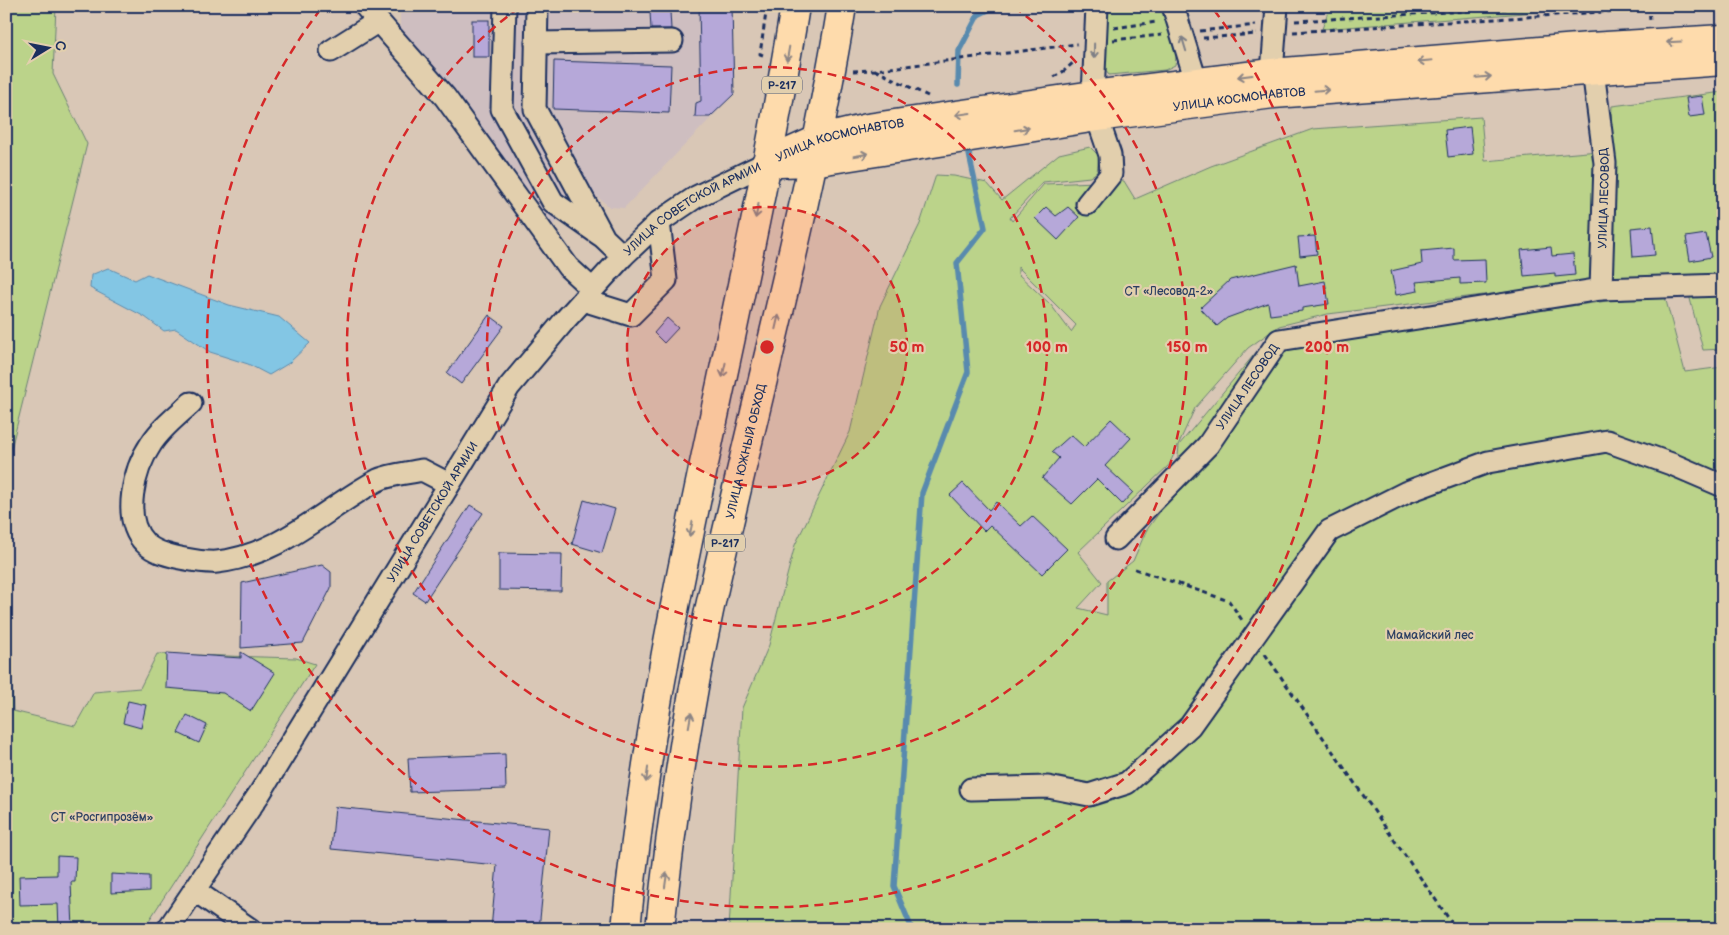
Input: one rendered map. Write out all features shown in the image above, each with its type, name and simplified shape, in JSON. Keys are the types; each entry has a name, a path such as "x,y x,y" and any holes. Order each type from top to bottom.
{"main road":[{"name":"Р-217","path":"626,929 649,759 675,606 766,163 795,6"},
{"name":"УЛИЦА ЮЖНЫЙ ОБХОД","path":"660,929 682,764 709,612 815,151 842,6"},
{"name":"УЛИЦА КОСМОНАВТОВ","path":"1095,106 1273,94 1591,58 1723,40"},
{"name":"УЛИЦА КОСМОНАВТОВ","path":"766,163 815,151 1095,106 1196,82 1272,73 1591,58 1723,61"}],"street":[{"path":"504,6 502,109 553,202 604,238 623,256"},
{"path":"537,6 535,109 604,238"},
{"path":"1087,204 1111,174 1110,154 1095,106 1097,6"},
{"path":"1173,6 1196,82"},
{"path":"1272,73 1277,6"},
{"path":"331,51 371,14 445,97 588,295 631,315 666,280 660,222"},
{"path":"536,43 672,41"},
{"name":"УЛИЦА ЛЕСОВОД","path":"1591,58 1605,163 1601,289"},
{"name":"УЛИЦА СОВЕТСКОЙ АРМИИ","path":"168,929 260,793 348,653 509,387 623,256 660,222 696,197 766,163"},
{"name":"УЛИЦА ЛЕСОВОД","path":"1116,539 1208,445 1279,340 1601,289 1723,285"},
{"path":"191,403 150,444 136,476 132,507 134,527 145,544 160,553 215,562 236,559 264,550 306,528 380,479 422,470 449,484"},
{"path":"971,790 1048,787 1089,795 1127,783 1190,726 1329,531 1407,492 1488,462 1607,442 1674,465 1723,486"},
{"path":"194,890 250,929"}],"path":[{"path":"1135,569 1229,601 1456,929"}],"shaded area":[{"path":"400,6 732,6 734,94 624,208 610,207 596,196 549,227 400,28"}],"green space":[{"path":"6,6 56,6 53,74 87,144 9,457 6,550"},
{"path":"1108,6 1163,8 1177,48 1175,65 1165,70 1109,75 1103,63"},
{"path":"1330,6 1613,6 1322,29"},
{"name":"Мамайский лес","path":"1723,92 1723,349 1703,350 1684,275 1590,282 1328,314 1279,326 1248,348 1195,408 1169,465 1078,552 1102,582 1078,608 1107,615 1107,581 1133,561 1146,531 1175,491 1179,445 1258,350 1664,293 1685,372 1723,367 1723,929 729,929 742,708 769,645 795,545 850,432 880,306 920,224 936,175 954,176 987,183 1002,200 1059,154 1090,147 1099,156 1097,172 1090,177 1043,182 1010,218 1012,221 1044,184 1124,181 1135,199 1211,166 1313,129 1481,117 1485,161 1610,150 1612,106","holes":["1018,267 1076,325 1071,332 1051,305 1018,274"]},
{"name":"СТ «Росгипрозём»","path":"6,550 13,711 75,726 94,692 140,688 157,654 296,658 315,664 146,925 82,925 6,929"}],"water":[{"path":"108,268 135,280 147,274 229,305 279,317 310,343 289,363 269,375 248,364 210,352 176,329 164,331 145,317 90,288 91,275"}],"building":[{"path":"699,6 732,6 734,94 710,117 695,117 696,103 701,101"},
{"path":"650,12 670,12 671,29 651,29"},
{"path":"472,20 489,20 489,57 472,57"},
{"path":"554,61 671,65 669,113 553,109"},
{"path":"1702,96 1705,115 1689,117 1686,98"},
{"path":"1470,127 1473,154 1448,157 1445,130"},
{"path":"1046,207 1056,216 1068,207 1079,217 1058,240 1035,218"},
{"path":"1652,226 1655,255 1633,257 1631,228"},
{"path":"1706,234 1711,257 1690,261 1686,237"},
{"path":"1315,236 1317,254 1300,256 1298,237"},
{"path":"1551,247 1552,256 1573,254 1575,275 1555,277 1555,273 1524,276 1521,250"},
{"path":"1454,248 1454,260 1485,259 1486,283 1460,284 1460,278 1416,282 1418,291 1396,295 1391,271 1422,264 1421,251"},
{"path":"1296,264 1299,286 1325,281 1329,304 1302,308 1302,311 1270,315 1268,303 1227,318 1217,326 1200,308 1230,280"},
{"path":"489,315 504,326 461,384 447,373"},
{"path":"667,318 678,328 664,343 654,333"},
{"path":"1111,419 1131,438 1105,466 1133,492 1122,504 1097,479 1072,504 1042,478 1059,458 1052,452 1071,435 1084,447"},
{"path":"963,483 989,510 996,502 1021,526 1032,516 1067,549 1042,574 990,525 984,531 950,495"},
{"path":"584,500 615,509 602,553 572,544"},
{"path":"470,505 483,513 425,601 413,593"},
{"path":"499,553 562,554 561,591 499,590"},
{"path":"322,565 331,572 331,588 303,643 241,648 242,583"},
{"path":"241,652 275,673 251,711 223,693 166,688 167,653 241,658"},
{"path":"128,701 146,705 141,728 123,723"},
{"path":"187,715 207,725 199,743 178,733"},
{"path":"505,754 506,789 410,792 408,758"},
{"path":"335,807 549,828 539,929 491,929 497,865 331,849"},
{"path":"57,856 76,857 75,882 71,882 73,929 59,929 58,904 20,905 19,876 57,875"},
{"path":"111,874 149,876 149,891 111,893"}],"waterway":[{"path":"958,85 959,51 978,15 996,6"},
{"path":"912,929 894,886 922,493 968,372 957,263 985,228 969,154"}],"park label":[{"name":"СТ «Лесовод-2»","path":"1169,291"}]}
